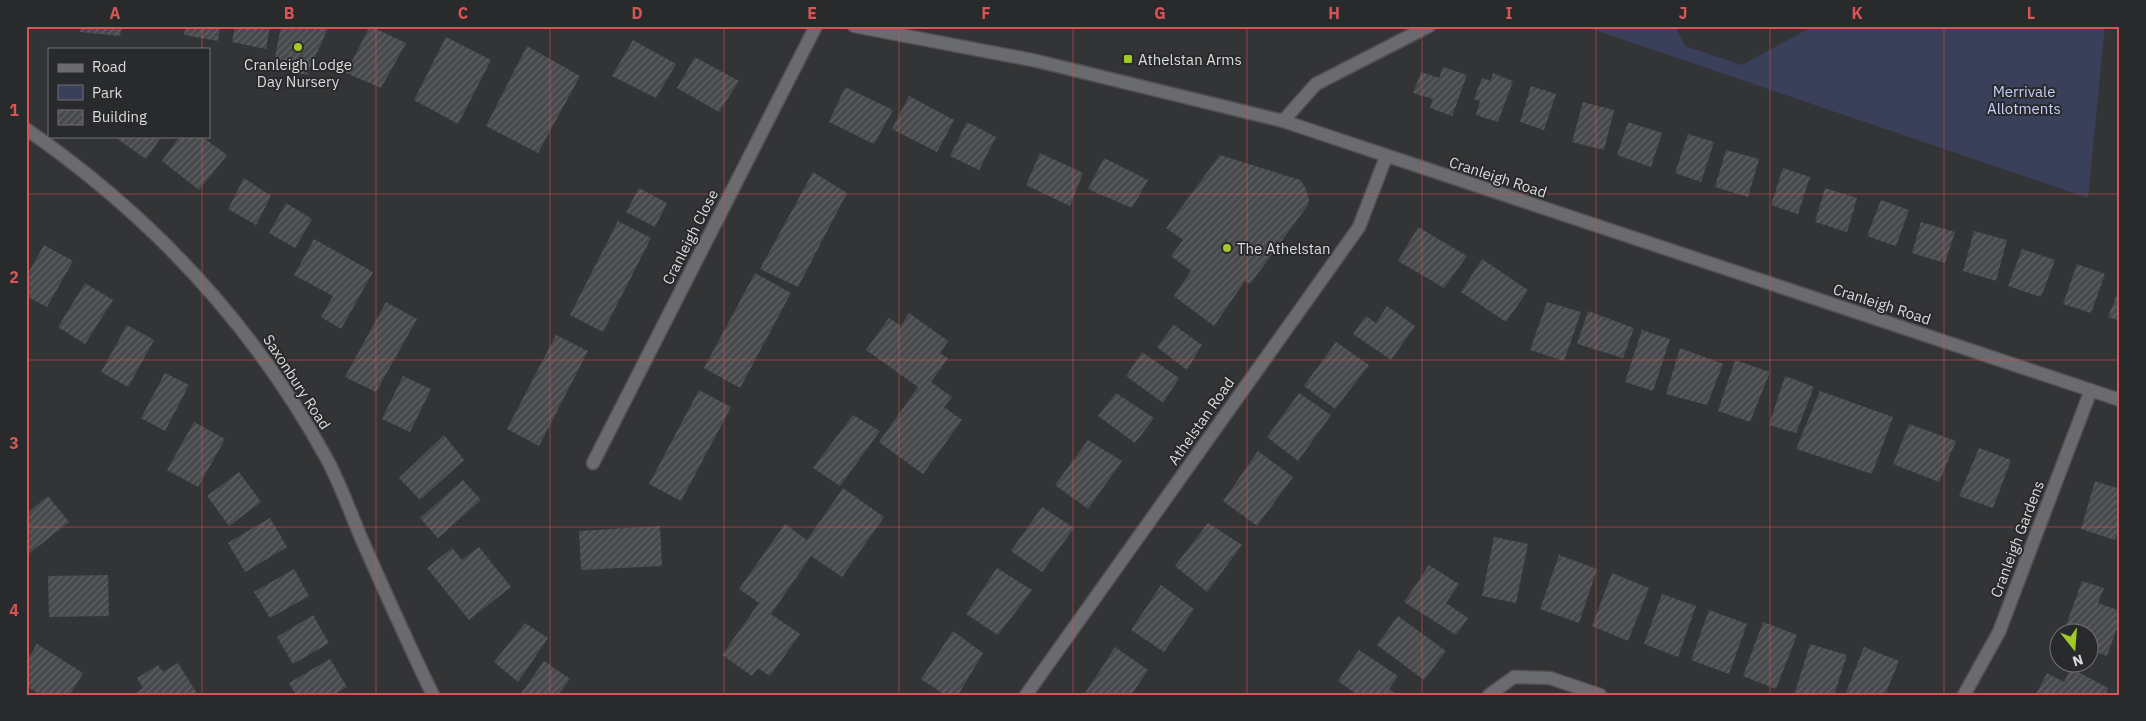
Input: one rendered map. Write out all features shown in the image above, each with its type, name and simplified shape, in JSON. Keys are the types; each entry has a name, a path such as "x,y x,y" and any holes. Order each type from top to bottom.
{"street":[{"name":"Cranleigh Close","path":"592,463 816,26"},
{"name":"Cranleigh Road","path":"854,26 1038,61 1283,121 1386,157 2120,400"},
{"path":"1283,121 1316,84 1429,26"},
{"name":"Saxonbury Road","path":"26,129 147,224 224,307 276,374 328,462 405,639 433,695"},
{"name":"Athelstan Road","path":"1026,695 1359,227 1386,157"},
{"name":"Cranleigh Gardens","path":"1964,695 1999,632 2091,390"},
{"path":"1490,695 1514,677 1550,678 1600,695"}],"green space":[{"name":"Merrivale Allotments","path":"1583,26 1675,26 1685,46 1742,65 1813,26 2105,26 2088,198"}],"building":[{"path":"81,26 122,26 120,36 80,32"},
{"path":"186,26 220,26 218,41 184,35"},
{"path":"235,26 270,26 266,49 232,42"},
{"name":"Cranleigh Lodge Day Nursery","path":"281,26 329,26 307,75 273,68"},
{"path":"370,26 406,43 381,88 346,73"},
{"path":"446,37 491,60 458,124 414,100"},
{"path":"633,40 676,64 656,98 612,76"},
{"path":"527,46 580,76 538,153 486,126"},
{"path":"695,57 739,81 719,112 677,88"},
{"path":"1443,67 1467,75 1452,116 1430,108 1433,99 1413,93 1421,72 1439,78"},
{"path":"1493,73 1513,81 1498,122 1476,115 1480,101 1474,99 1482,78 1491,81"},
{"path":"1531,86 1556,94 1544,130 1520,122"},
{"path":"845,87 893,110 874,144 829,122"},
{"path":"909,96 954,120 937,152 892,129"},
{"path":"1583,102 1614,110 1604,150 1572,142"},
{"path":"967,122 996,137 979,170 950,156"},
{"path":"1628,122 1662,133 1651,167 1617,155"},
{"path":"1688,134 1714,142 1701,182 1675,173"},
{"path":"116,138 161,138 146,159"},
{"path":"179,138 204,138 227,155 199,190 162,161"},
{"path":"1726,150 1759,159 1748,197 1715,187"},
{"path":"1040,153 1083,173 1070,206 1026,185"},
{"name":"The Athelstan","path":"1220,155 1300,180 1306,189 1309,200 1308,205 1250,284 1245,281 1214,326 1174,296 1191,271 1171,256 1183,240 1166,228"},
{"path":"1104,158 1148,180 1132,208 1088,189"},
{"path":"1783,168 1810,177 1798,214 1771,205"},
{"path":"813,172 847,193 798,287 760,269"},
{"path":"244,178 271,196 256,225 228,209"},
{"path":"639,188 667,203 655,227 626,212"},
{"path":"1825,188 1857,198 1847,232 1815,222"},
{"path":"1881,200 1909,210 1896,246 1867,236"},
{"path":"286,203 312,219 295,248 269,233"},
{"path":"618,221 651,238 603,332 570,315"},
{"path":"1921,222 1955,232 1945,263 1912,253"},
{"path":"1418,227 1467,256 1444,288 1398,261"},
{"path":"1974,231 2007,240 1996,281 1963,271"},
{"path":"314,239 373,272 341,329 321,317 333,296 294,275"},
{"path":"44,245 73,261 47,307 26,296 26,277"},
{"path":"2022,249 2055,260 2041,297 2008,286"},
{"path":"1482,259 1528,290 1506,322 1461,292"},
{"path":"2077,264 2105,274 2091,313 2063,304"},
{"path":"755,273 791,293 740,388 704,368"},
{"path":"85,283 113,300 85,344 58,327"},
{"path":"2120,287 2120,321 2108,317"},
{"path":"386,302 417,319 376,392 345,377"},
{"path":"1547,302 1581,312 1564,361 1530,350"},
{"path":"1387,306 1415,326 1391,360 1353,334 1366,316 1376,323"},
{"path":"1588,311 1634,328 1623,358 1577,344"},
{"path":"909,313 948,341 940,353 948,358 931,382 952,397 944,407 962,420 923,474 879,442 918,387 866,350 889,318 901,326"},
{"path":"127,325 154,340 128,387 101,372"},
{"path":"1174,325 1202,345 1187,370 1157,347"},
{"path":"1642,330 1670,339 1653,391 1625,382"},
{"path":"556,335 588,351 539,446 507,429"},
{"path":"1336,342 1369,365 1335,409 1304,386"},
{"path":"1680,348 1723,364 1707,405 1666,394"},
{"path":"1142,352 1179,378 1163,403 1126,376"},
{"path":"1735,360 1770,372 1750,422 1718,411"},
{"path":"165,373 189,385 165,431 141,418"},
{"path":"403,376 431,389 410,432 382,419"},
{"path":"1785,376 1814,387 1796,433 1769,425"},
{"path":"699,390 731,407 681,501 649,484"},
{"path":"1820,391 1893,417 1872,474 1796,449"},
{"path":"1116,393 1154,418 1135,443 1098,416"},
{"path":"1299,393 1331,415 1298,461 1267,437"},
{"path":"853,415 880,431 840,486 813,468"},
{"path":"194,422 225,439 198,487 167,470"},
{"path":"1909,424 1956,441 1939,482 1893,464"},
{"path":"444,435 464,460 420,500 399,478"},
{"path":"1088,440 1122,461 1088,509 1055,485"},
{"path":"1979,448 2011,460 1993,508 1959,496"},
{"path":"1258,451 1293,477 1257,526 1223,501"},
{"path":"239,472 261,502 229,526 207,496"},
{"path":"463,480 481,500 438,538 420,518"},
{"path":"2095,481 2120,489 2120,527 2115,540 2081,529"},
{"path":"843,488 884,517 842,577 811,556 771,614 800,634 770,676 758,668 752,676 722,655 759,603 739,589 785,524 807,540"},
{"path":"48,496 69,522 26,556 26,514"},
{"path":"1042,507 1074,528 1042,572 1011,551"},
{"path":"270,518 287,547 245,572 228,543"},
{"path":"1208,523 1242,545 1207,592 1175,566"},
{"path":"660,526 662,566 581,570 579,531"},
{"path":"1494,537 1528,544 1516,603 1482,596"},
{"path":"479,547 511,587 469,620 427,568 452,548 462,560"},
{"path":"1559,555 1597,569 1579,623 1540,609"},
{"path":"1429,565 1459,584 1446,603 1468,618 1456,635 1404,602"},
{"path":"997,568 1032,590 998,635 966,614"},
{"path":"294,569 309,596 270,618 254,592"},
{"path":"1612,573 1649,588 1628,641 1592,626"},
{"path":"108,575 109,616 49,617 48,576"},
{"path":"2082,581 2104,588 2098,603 2120,611 2120,620 2107,656 2098,653 2098,624 2067,624"},
{"path":"1161,585 1194,609 1164,652 1131,630"},
{"path":"1662,594 1696,606 1678,657 1644,644"},
{"path":"1709,610 1747,624 1729,674 1691,660"},
{"path":"313,615 329,643 293,664 277,637"},
{"path":"1398,616 1446,651 1424,680 1377,645"},
{"path":"1763,622 1797,635 1776,689 1743,676"},
{"path":"525,623 548,638 518,682 494,662"},
{"path":"953,631 983,653 958,695 945,695 921,679"},
{"path":"37,644 83,673 70,695 41,695 26,686 26,662"},
{"path":"1810,644 1847,655 1834,695 1794,695"},
{"path":"1115,647 1148,670 1131,695 1084,695"},
{"path":"1864,647 1899,661 1885,695 1845,695"},
{"path":"1359,650 1398,676 1389,689 1397,695 1358,695 1338,681"},
{"path":"330,659 347,687 333,695 296,695 289,683"},
{"path":"544,661 570,679 558,695 520,695"},
{"path":"178,663 198,695 132,695 143,688 137,678 158,665 163,672"},
{"path":"2047,673 2064,682 2068,674 2082,674 2108,688 2105,695 2036,694"}],"place":[{"name":"Cranleigh Lodge Day Nursery","path":"298,47"},
{"name":"Athelstan Arms","path":"1128,59"},
{"name":"The Athelstan","path":"1227,248"}]}
